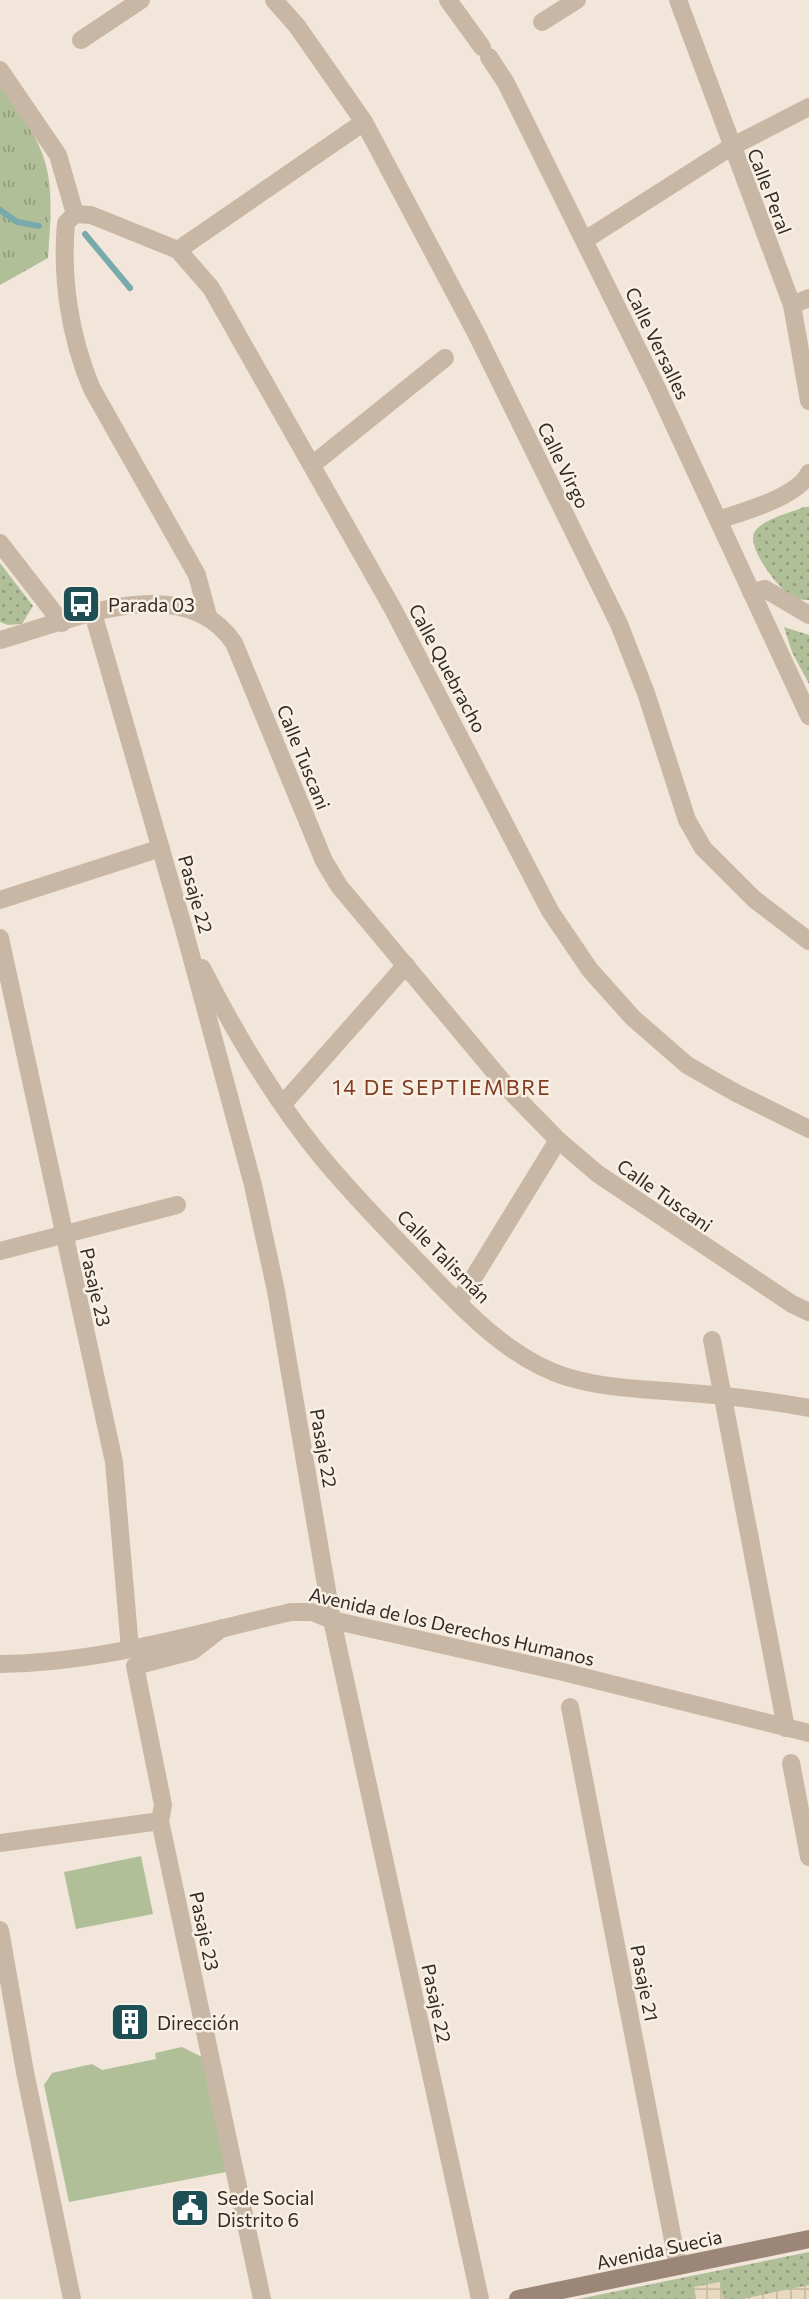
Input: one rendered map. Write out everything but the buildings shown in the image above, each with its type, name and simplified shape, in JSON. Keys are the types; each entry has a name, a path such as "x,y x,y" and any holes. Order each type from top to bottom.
{"main road":[{"name":"Avenida Suecia","path":"518,2299 809,2239"}],"street":[{"path":"81,40 141,0"},
{"name":"Calle Virgo","path":"274,0 298,26 364,122 476,333 619,624 646,693 687,820 703,848 722,870 784,924 809,941"},
{"name":"Calle Versalles","path":"448,0 506,83 585,240 809,716"},
{"path":"542,22 577,0"},
{"name":"Calle Peral","path":"678,0 731,147 801,301 809,401"},
{"path":"0,70 58,155 75,214"},
{"path":"585,240 731,147 809,107"},
{"path":"178,250 364,122"},
{"name":"Calle Quebracho","path":"75,214 91,215 178,250 211,288 399,621 550,911 590,970 633,1018 687,1065 809,1129"},
{"name":"Calle Tuscani","path":"75,214 66,223 64,243 70,318 80,361 92,388 197,575 208,616 223,626 234,643 324,861 339,886 513,1094 558,1140 598,1174 691,1239 792,1304 809,1312"},
{"path":"312,465 445,358"},
{"path":"718,520 758,507 808,478"},
{"path":"0,543 62,623"},
{"path":"751,592 765,589 809,615"},
{"path":"0,640 93,613 159,603 188,608 208,616"},
{"name":"Pasaje 22","path":"93,613 185,933 253,1185 274,1278 332,1620 480,2299"},
{"path":"0,900 161,848"},
{"name":"Calle Talismán","path":"185,933 226,1015 283,1104 323,1158 457,1303 494,1335 525,1356 564,1376 598,1385 724,1395 809,1408"},
{"name":"Pasaje 23","path":"0,938 62,1234 114,1462 130,1649"},
{"path":"283,1104 406,965"},
{"path":"457,1303 558,1140"},
{"path":"0,1251 177,1205"},
{"path":"712,1340 786,1728"},
{"name":"Avenida de los Derechos Humanos","path":"0,1664 49,1663 130,1649 291,1612 312,1612 332,1620 563,1672 809,1733"},
{"name":"Pasaje 23","path":"222,1628 192,1651 135,1666 163,1805 160,1821 262,2299"},
{"name":"Pasaje 21","path":"570,1707 678,2266"},
{"path":"791,1763 809,1857"},
{"path":"0,1843 160,1821"},
{"path":"0,1930 25,2072 72,2299"}],"green space":[{"path":"0,86 18,109 40,148 46,166 50,205 48,258 0,285"},
{"path":"809,507 809,600 795,598 780,586 760,558 753,540 754,533 763,524"},
{"path":"0,563 33,606 22,624 8,625 0,622"},
{"path":"784,627 809,635 809,684 792,652"},
{"path":"141,1856 153,1914 76,1929 64,1872"},
{"path":"182,2047 202,2057 226,2172 69,2202 44,2085 52,2073 92,2064 102,2070 156,2059 155,2053"},
{"path":"809,2252 809,2299 578,2299"}],"shaded area":[{"path":"720,2282 723,2299 696,2299 694,2287"},
{"path":"809,2285 809,2299 742,2299"}],"waterway":[{"path":"0,210 17,222 39,226"},
{"path":"85,234 130,288"}],"place":[{"name":"Parada 03","path":"81,604"},
{"name":"Dirección","path":"130,2022"},
{"name":"Sede Social Distrito 6","path":"190,2208"}],"district":[{"name":"14 DE SEPTIEMBRE","path":"442,1086"}]}
